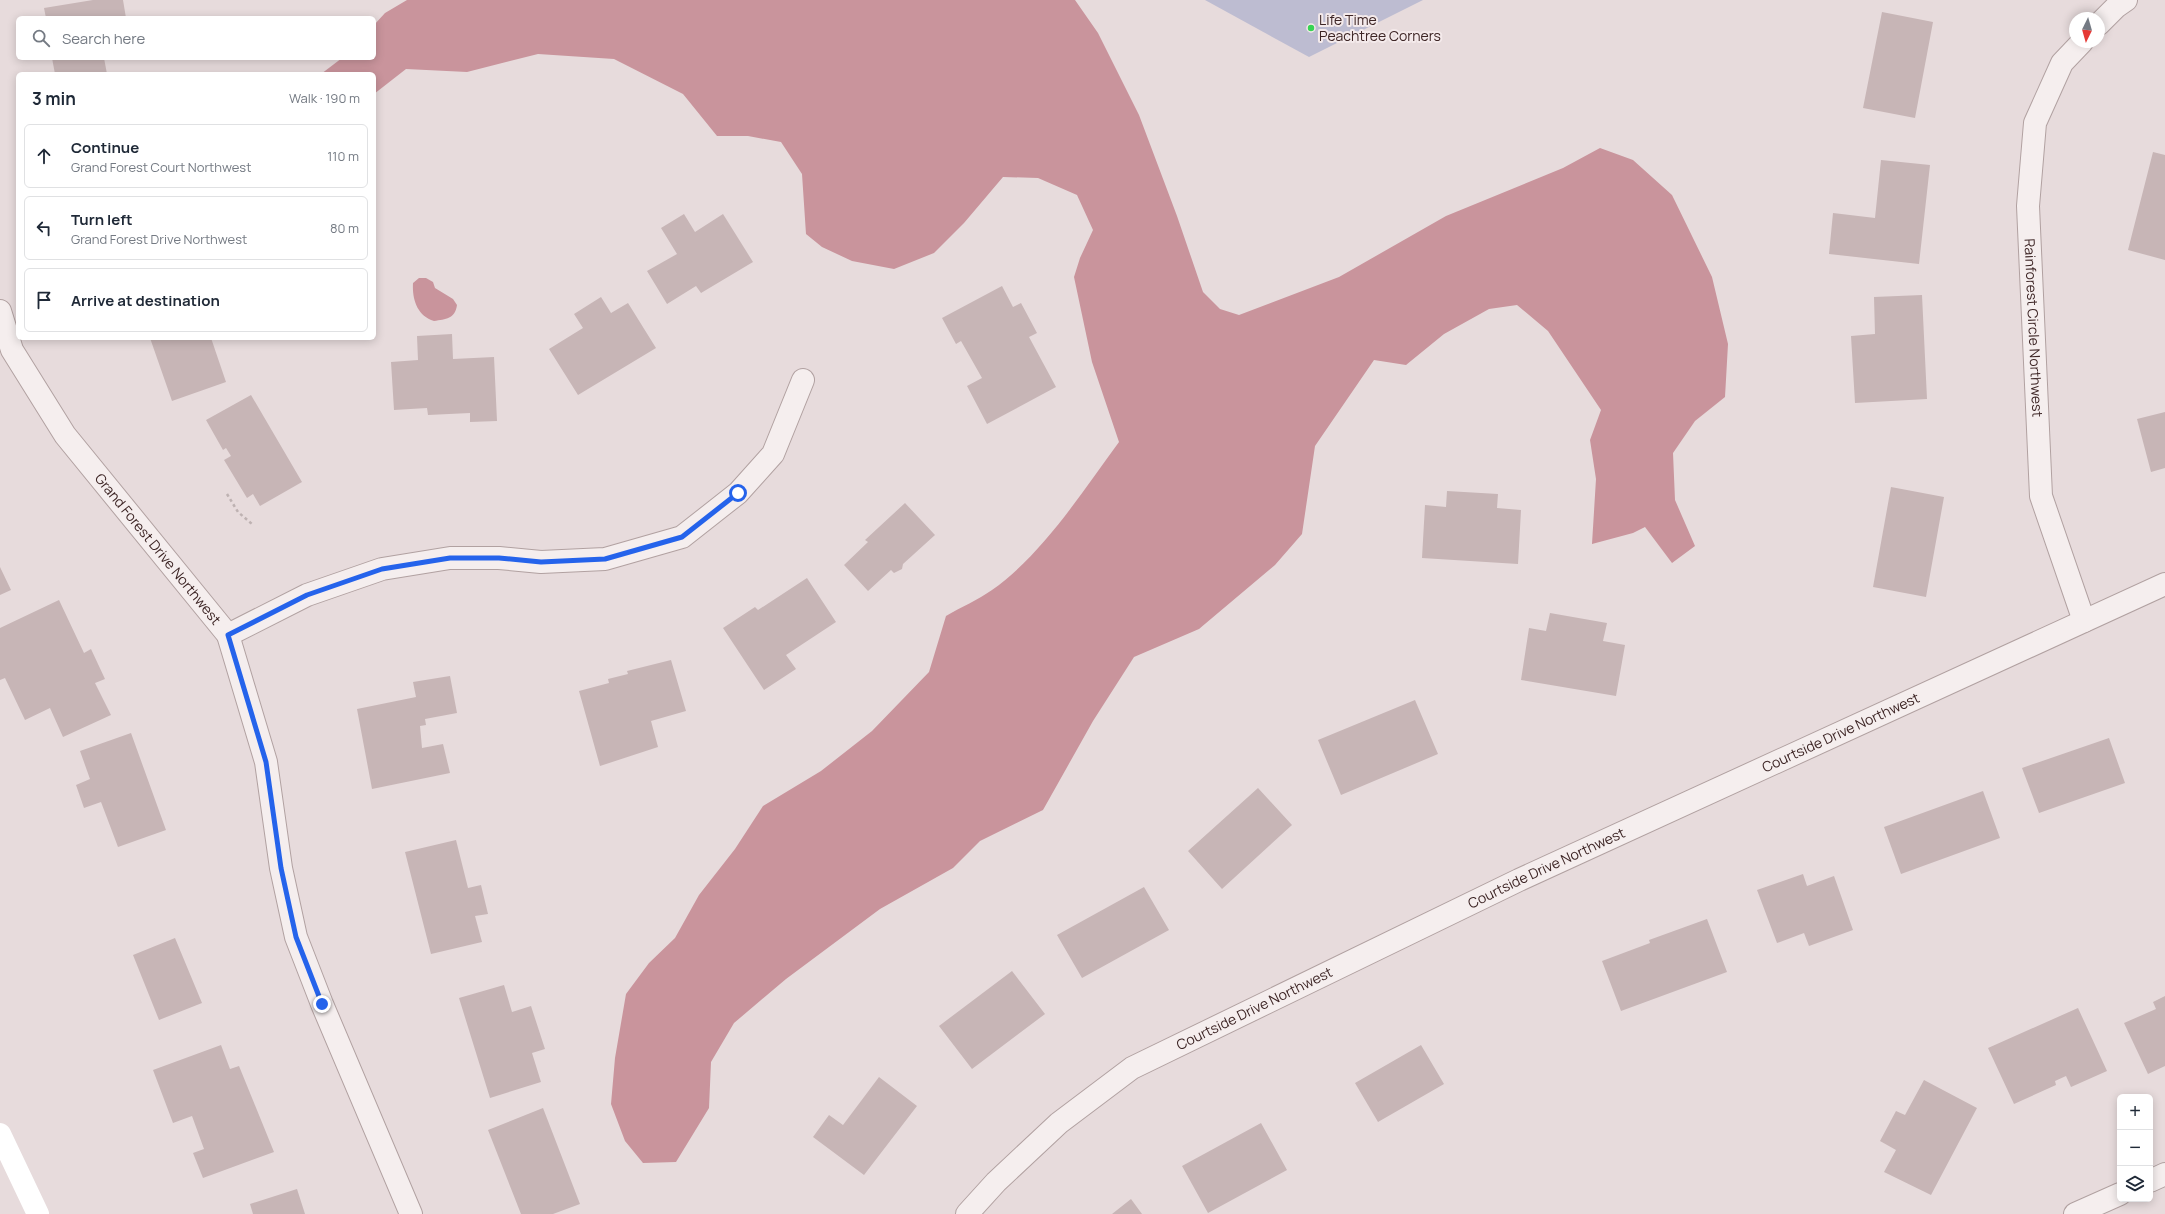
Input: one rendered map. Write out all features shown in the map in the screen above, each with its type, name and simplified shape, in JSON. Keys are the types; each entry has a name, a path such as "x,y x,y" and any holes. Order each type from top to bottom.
{"street":[{"path":"2105,18 2126,0"},
{"name":"Rainforest Circle Northwest","path":"2076,48 2062,63 2035,123 2028,206 2041,496 2084,621"},
{"name":"Grand Forest Drive Northwest","path":"0,310 12,350 65,436 228,635 266,762 281,868 296,937 322,1004 411,1214"},
{"path":"228,635 307,595 382,569 450,558 499,558 541,562 605,559 682,537 738,493 773,454 803,380"},
{"name":"Courtside Drive Northwest","path":"967,1214 996,1182 1059,1123 1132,1068 1519,880 2165,584"},
{"path":"0,1134 38,1214"},
{"path":"2153,1180 2165,1174"},
{"path":"2075,1214 2117,1195"}],"path":[{"path":"227,494 238,512 252,524"}],"shaded area":[{"path":"407,0 1075,0 1098,33 1139,115 1177,216 1203,292 1220,309 1239,315 1339,277 1446,216 1563,168 1600,148 1633,160 1672,195 1712,277 1728,344 1725,397 1695,421 1673,453 1675,500 1695,546 1672,563 1645,527 1633,533 1592,544 1596,479 1590,440 1601,410 1548,331 1517,305 1489,309 1444,334 1406,365 1374,360 1315,446 1302,534 1275,565 1199,629 1134,657 1093,721 1043,810 980,841 953,868 880,909 786,979 734,1023 711,1062 709,1108 676,1162 643,1163 625,1141 611,1104 615,1058 626,994 649,963 675,938 699,895 735,849 763,806 821,771 872,731 929,672 946,616 992,590 1028,559 1061,521 1119,442 1092,362 1074,277 1080,258 1093,230 1077,195 1038,178 1003,177 964,223 934,253 894,269 852,261 822,247 806,234 802,174 781,142 748,136 717,136 683,94 614,59 538,54 467,72 406,69 376,92 376,72 324,72 339,60 376,60 376,23 385,13"},
{"name":"Life Time Peachtree Corners","path":"1205,0 1423,0 1309,57"},
{"path":"419,278 426,278 433,282 435,288 453,299 457,305 452,316 446,319 434,321 423,315 417,306 413,295 413,283"}],"building":[{"path":"93,0 123,0 126,16 46,16 44,8"},
{"path":"1882,12 1933,22 1915,118 1863,108"},
{"path":"52,60 104,60 107,72 55,72"},
{"path":"2153,152 2165,155 2165,260 2128,250"},
{"path":"1881,160 1930,165 1919,264 1829,254 1833,213 1875,218"},
{"path":"684,214 695,232 723,214 753,262 701,293 696,286 667,304 647,271 677,254 661,228"},
{"path":"1002,286 1013,307 1021,303 1037,333 1029,337 1056,387 987,424 967,386 982,378 961,341 956,344 942,318"},
{"path":"1922,295 1927,399 1855,403 1851,336 1875,334 1874,297"},
{"path":"601,297 611,313 628,303 656,348 578,395 549,349 583,328 574,314"},
{"path":"452,334 453,359 494,357 497,421 470,422 470,413 428,415 427,408 394,410 391,362 418,360 417,336"},
{"path":"151,340 212,340 226,382 172,401"},
{"path":"251,395 302,482 260,506 253,494 247,498 224,460 231,456 226,448 223,450 206,420"},
{"path":"2165,412 2165,468 2151,472 2137,419"},
{"path":"1891,487 1944,497 1926,597 1873,587"},
{"path":"1447,491 1498,494 1497,508 1521,510 1518,564 1422,558 1425,505 1446,507"},
{"path":"905,503 935,535 903,564 902,569 894,573 891,570 868,591 844,565 868,542 865,540"},
{"path":"0,567 11,590 0,595"},
{"path":"807,578 836,622 786,655 796,669 764,690 723,628 755,607 758,610"},
{"path":"59,600 84,653 91,649 105,679 95,683 111,715 63,737 50,708 25,720 5,678 0,680 0,628"},
{"path":"1550,613 1607,623 1603,641 1625,645 1616,696 1521,680 1529,628 1546,631"},
{"path":"671,660 686,711 651,721 658,747 600,766 579,691 609,683 608,679 628,674 627,671"},
{"path":"450,676 457,713 425,719 426,725 420,726 422,748 443,744 450,773 372,789 357,709 416,697 413,682"},
{"path":"1415,700 1438,754 1341,795 1318,740"},
{"path":"131,733 166,830 118,847 101,802 84,808 76,785 90,779 80,751"},
{"path":"2109,738 2125,783 2039,813 2022,768"},
{"path":"1258,788 1292,825 1222,889 1188,851"},
{"path":"1983,791 2000,838 1901,874 1884,827"},
{"path":"456,840 468,888 481,885 488,914 475,916 482,942 431,954 405,852"},
{"path":"1803,874 1807,886 1834,876 1853,930 1809,946 1804,933 1777,943 1757,890"},
{"path":"1144,887 1169,930 1082,978 1057,935"},
{"path":"1707,919 1727,972 1621,1011 1602,961 1650,943 1649,940"},
{"path":"175,938 202,1003 159,1020 133,955"},
{"path":"1012,971 1045,1014 972,1069 939,1026"},
{"path":"504,985 512,1012 531,1006 545,1049 532,1053 541,1082 490,1098 459,998"},
{"path":"2165,996 2165,1066 2148,1074 2124,1023 2156,1009 2153,1002"},
{"path":"2078,1008 2107,1071 2071,1087 2066,1076 2055,1081 2056,1085 2014,1104 1988,1048"},
{"path":"221,1045 230,1069 239,1066 274,1152 203,1178 193,1153 204,1149 192,1116 173,1123 153,1070"},
{"path":"1421,1045 1444,1084 1378,1122 1355,1083"},
{"path":"879,1077 917,1106 864,1175 813,1137 829,1115 843,1125"},
{"path":"1924,1080 1977,1108 1931,1195 1884,1172 1896,1150 1880,1141 1896,1111 1905,1115"},
{"path":"543,1108 580,1204 553,1214 521,1214 488,1130"},
{"path":"1261,1123 1287,1170 1208,1213 1182,1166"},
{"path":"297,1189 305,1214 253,1214 250,1204"},
{"path":"1131,1199 1142,1214 1112,1214"}],"place":[{"name":"Life Time Peachtree Corners","path":"1311,28"}],"route":[{"path":"322,1004 296,937 281,868 266,762 228,635 307,595 382,569 450,558 499,558 541,562 605,559 682,537 738,493"}]}
